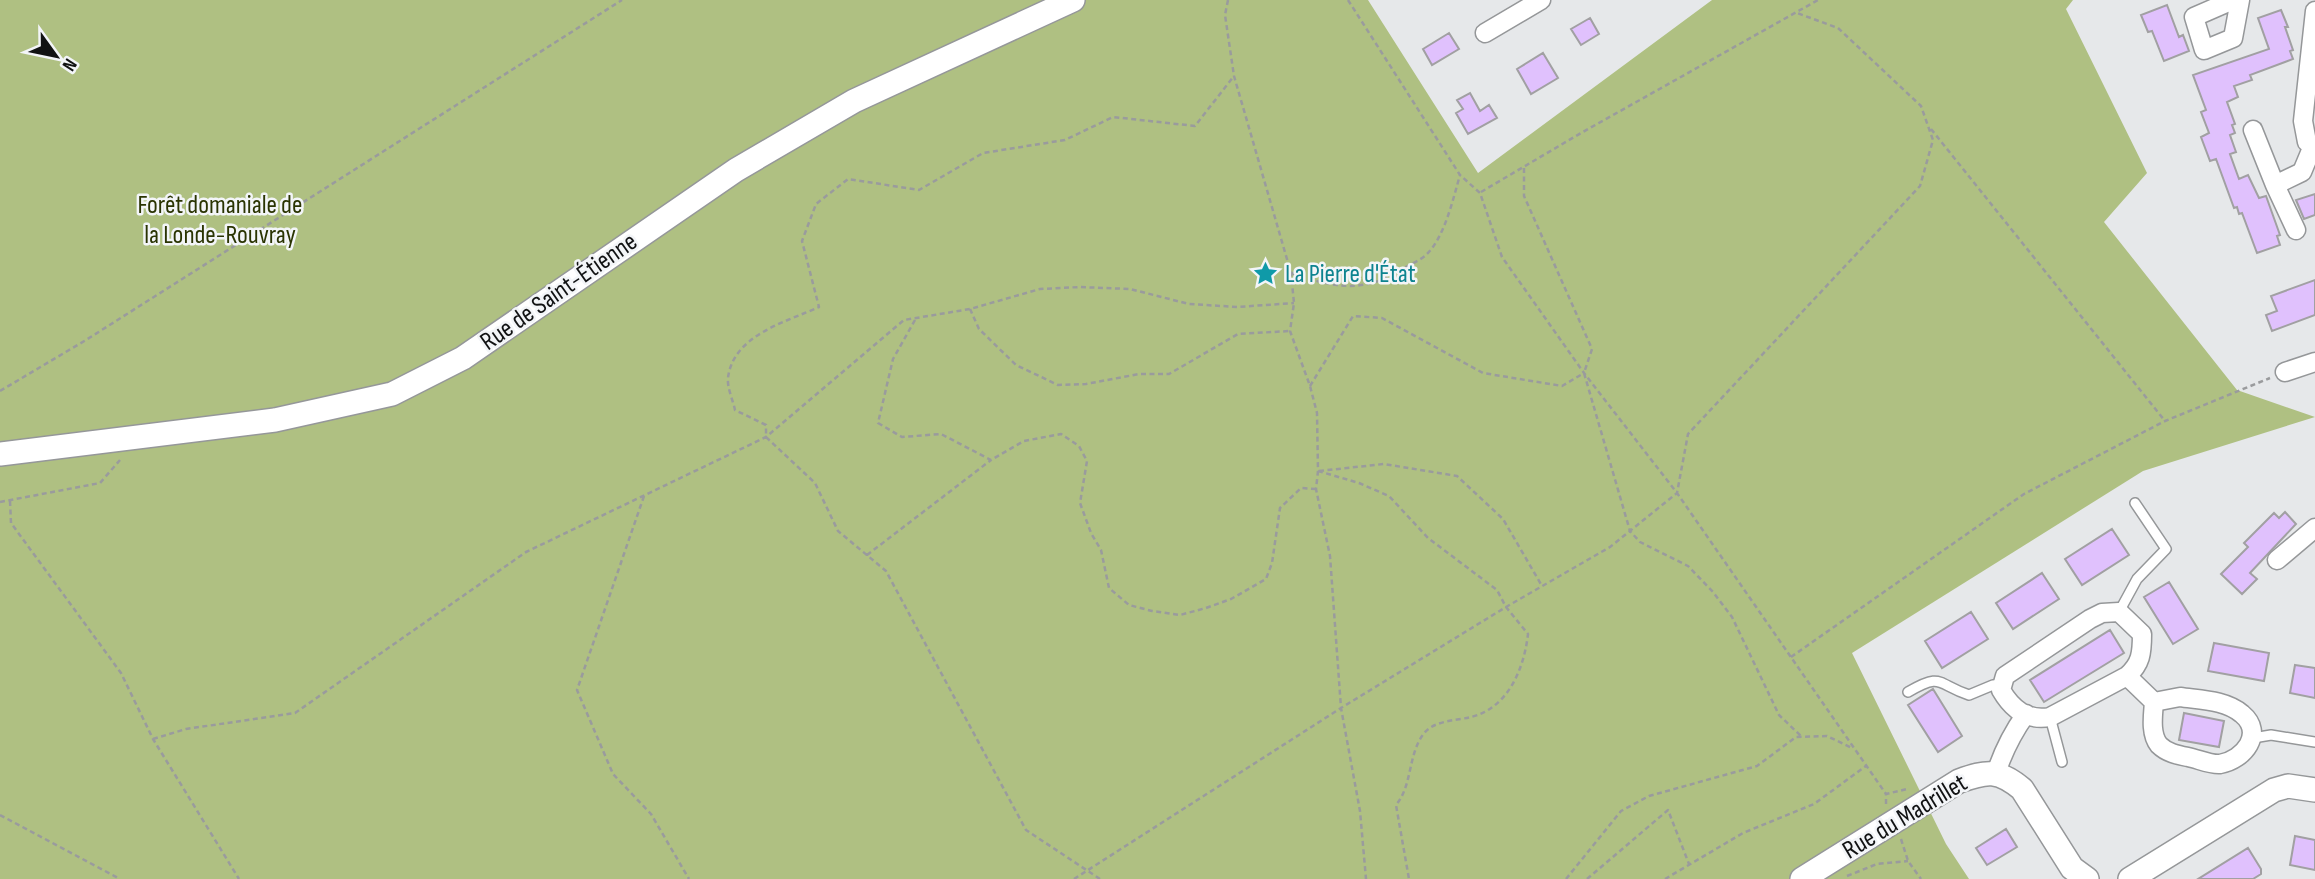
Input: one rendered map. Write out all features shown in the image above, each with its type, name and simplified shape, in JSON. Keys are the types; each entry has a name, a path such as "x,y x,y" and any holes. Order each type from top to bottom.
{"street":[{"name":"Rue de Saint-Étienne","path":"0,454 275,420 393,394 463,358 736,170 854,102 1073,0"},
{"path":"1485,33 1541,0"},
{"path":"2234,0 2194,17 2204,50 2234,38 2240,0"},
{"path":"2274,185 2302,172 2314,149 2307,142 2303,121 2315,11"},
{"path":"2253,130 2274,185 2296,230"},
{"path":"2285,372 2315,362"},
{"path":"2277,560 2315,528"},
{"path":"2119,612 2142,634 2142,654 2136,667 2127,676 2050,717 2038,719 2010,705 2001,690 2005,676 2102,613 2119,612"},
{"path":"2127,676 2154,702 2153,725 2157,743 2169,753 2219,764 2233,759 2248,747 2253,738 2251,723 2241,713 2224,704 2180,697 2154,702"},
{"path":"1996,773 2016,727 2026,715"},
{"name":"Rue du Madrillet","path":"1802,879 1959,781 1984,773 1996,773 2010,779 2022,789 2072,869 2087,879"},
{"path":"2130,879 2274,790 2288,786 2315,790"}],"lane":[{"path":"2119,612 2137,579 2166,550 2135,503"},
{"path":"1908,692 1928,680 1943,682 1969,695 1993,685 2003,684"},
{"path":"2050,717 2062,762"},
{"path":"2253,738 2271,735 2315,742"}],"path":[{"path":"0,391 190,275 622,0"},
{"path":"1228,0 1225,15 1234,76 1292,273 1294,303 1290,331 1317,413 1316,489 1330,556 1341,708 1360,811 1366,879"},
{"path":"1348,0 1460,175 1480,192 1502,257 1584,373 1677,493 1886,794"},
{"path":"1480,192 1581,132 1818,0"},
{"path":"1074,879 1341,708 1610,547 1677,493 1688,434 1920,186 1933,140 1921,106 1838,28 1797,13"},
{"path":"1100,879 1026,830 886,571 838,531 815,483 766,437 766,425 736,410 728,381 733,358 758,335 819,307 802,241 816,204 848,179 919,190 983,153 1065,140 1113,117 1195,126 1234,76"},
{"path":"1928,125 2165,421"},
{"path":"1524,168 1524,196 1592,349 1584,373 1630,531 1640,542 1688,566 1713,592 1732,617 1779,715 1802,737"},
{"path":"1292,273 1326,285 1356,287 1391,277 1427,254 1447,219 1460,175"},
{"path":"153,739 186,729 295,713 526,552 766,437 904,320 970,309 1040,289 1080,287 1129,289 1189,304 1238,307 1294,303"},
{"path":"970,309 979,329 1016,365 1058,385 1086,384 1139,374 1169,374 1238,334 1290,331"},
{"path":"1310,386 1353,316 1382,318 1483,373 1562,386 1584,373"},
{"path":"915,319 893,359 877,423 902,437 941,434 991,460"},
{"path":"1791,657 2024,494 2165,421 2285,372"},
{"path":"867,555 991,460 1024,441 1062,434 1079,446 1087,461 1080,503 1101,551 1109,588 1129,605 1180,614 1231,599 1266,579 1272,563 1280,508 1301,488 1316,489"},
{"path":"0,502 100,483 141,437"},
{"path":"1318,471 1384,464 1457,476 1503,519 1542,586"},
{"path":"1318,471 1359,483 1389,496 1428,538 1497,590 1506,607 1528,634 1525,657 1512,685 1494,709 1471,717 1444,721 1422,734 1408,772 1405,794 1396,805 1409,879"},
{"path":"644,496 577,690 613,774 651,814 689,879"},
{"path":"10,501 11,523 121,673 153,739 239,879"},
{"path":"1566,879 1621,811 1649,796 1757,766 1796,737 1827,736 1855,749"},
{"path":"1665,879 1743,833 1814,804 1867,766"},
{"path":"1587,879 1668,810 1689,864"},
{"path":"0,815 120,879"},
{"path":"1892,822 1905,845 1908,862 1921,879"},
{"path":"1840,879 1877,864 1908,862"}],"green space":[{"name":"Forêt domaniale de la Londe-Rouvray","path":"0,0 1368,0 1478,173 1712,0 2073,0 2066,9 2147,173 2104,222 2237,390 2315,417 2143,471 1852,653 1946,844 1969,879 0,879"}],"building":[{"path":"2167,5 2179,37 2183,35 2189,51 2164,61 2152,31 2148,32 2141,15"},
{"path":"2281,10 2288,27 2285,27 2293,50 2290,51 2293,59 2250,75 2252,80 2234,86 2238,97 2227,102 2235,124 2232,125 2235,133 2230,135 2236,152 2230,154 2239,179 2248,175 2259,198 2266,196 2280,235 2277,236 2280,245 2257,253 2242,213 2239,214 2237,207 2234,208 2216,159 2210,161 2201,137 2209,133 2201,112 2206,110 2193,75 2269,49 2258,18"},
{"path":"1590,18 1599,34 1581,45 1571,29"},
{"path":"1449,33 1459,49 1432,65 1423,49"},
{"path":"1543,53 1558,78 1531,94 1517,69"},
{"path":"1470,93 1480,111 1489,105 1497,118 1468,134 1456,113 1463,109 1457,100"},
{"path":"2315,194 2315,215 2304,219 2296,200"},
{"path":"2315,280 2315,315 2272,331 2266,315 2277,311 2271,296"},
{"path":"2285,512 2296,524 2250,573 2257,579 2242,594 2221,574 2248,547 2244,543 2274,513 2279,518"},
{"path":"2112,529 2129,555 2082,585 2065,559"},
{"path":"2042,573 2059,599 2013,629 1996,603"},
{"path":"2169,582 2198,629 2173,644 2144,597"},
{"path":"1971,612 1988,639 1942,668 1925,641"},
{"path":"2110,630 2124,653 2044,702 2030,680"},
{"path":"2214,643 2269,653 2264,681 2208,671"},
{"path":"2295,665 2315,668 2315,698 2290,693"},
{"path":"1933,689 1962,736 1938,752 1908,705"},
{"path":"2184,713 2224,721 2219,747 2179,740"},
{"path":"2006,829 2017,847 1987,865 1976,848"},
{"path":"2295,836 2315,840 2315,870 2290,865"},
{"path":"2248,848 2261,869 2261,874 2253,879 2198,879"}],"place":[{"name":"La Pierre d'État","path":"1265,274"}]}
